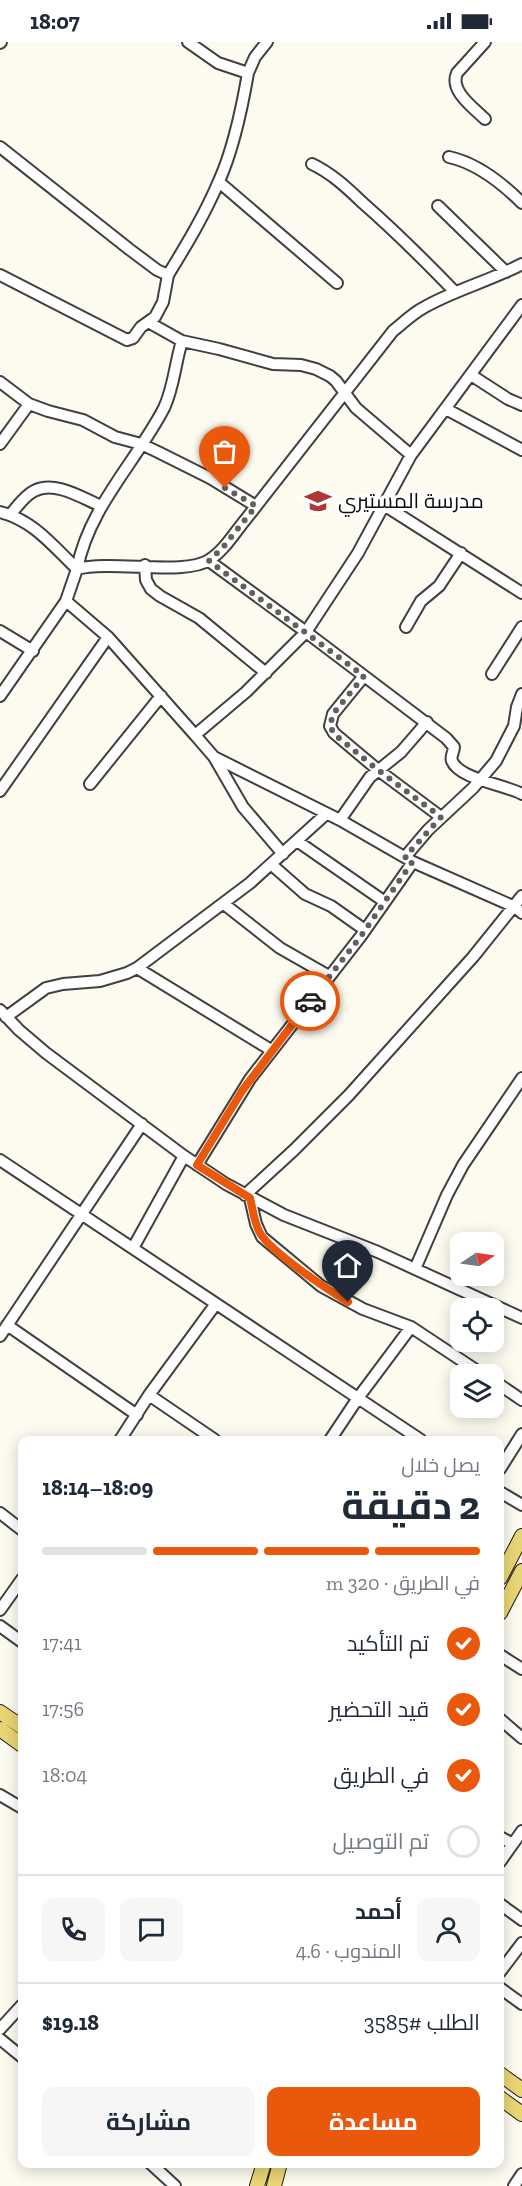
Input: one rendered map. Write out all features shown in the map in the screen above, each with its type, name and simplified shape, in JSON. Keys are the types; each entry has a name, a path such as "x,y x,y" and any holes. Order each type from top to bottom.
{"main road":[{"path":"504,1570 522,1536"},
{"path":"504,1605 522,1570"},
{"path":"0,1712 18,1724"},
{"path":"0,1729 18,1742"},
{"path":"504,2077 522,2090"},
{"path":"504,2101 522,2114"},
{"path":"257,2186 262,2168"},
{"path":"274,2186 279,2168"}],"street":[{"path":"188,42 218,63 248,73"},
{"path":"0,275 127,340 133,338 141,327 155,317 163,302 168,275 205,212 219,182 226,163 248,73 255,57 267,42"},
{"path":"485,119 457,89 454,79 486,42"},
{"path":"0,147 129,249 157,270 168,275"},
{"path":"449,157 466,161 522,203"},
{"path":"312,164 336,178 423,258 455,292"},
{"path":"219,182 337,283"},
{"path":"513,195 522,186"},
{"path":"438,206 506,272"},
{"path":"101,506 52,487 33,491 5,514 31,526 77,568 107,564 182,567 209,561 256,506 393,331 421,309 522,264"},
{"path":"195,735 266,673 306,632 358,553 411,455 522,305"},
{"path":"148,322 182,341 266,363 302,365 316,369 336,381 372,423 411,455"},
{"path":"0,695 66,601 80,555 101,506 169,397 182,341"},
{"path":"471,375 508,399 522,405"},
{"path":"0,382 29,404 83,420 115,437 141,444 210,478 256,506"},
{"path":"0,444 29,404"},
{"path":"446,409 522,450"},
{"path":"384,505 522,593"},
{"path":"406,627 420,601 440,586 461,553"},
{"path":"209,561 427,722 454,747 452,761 458,768 480,780 514,789 522,794"},
{"path":"145,566 146,580 151,589 199,618 266,673"},
{"path":"66,601 108,637 214,757 243,807 283,854"},
{"path":"492,674 522,627"},
{"path":"0,631 33,651"},
{"path":"0,791 108,637"},
{"path":"364,676 333,714 330,726 334,734 441,817"},
{"path":"197,1165 242,1091 365,930 385,902 409,859 441,817 480,780 496,761 514,726 522,694"},
{"path":"90,784 161,696"},
{"path":"340,820 370,777 401,752 427,722"},
{"path":"214,757 340,820 409,859 518,910"},
{"path":"326,814 272,865 224,904 137,968 100,981 46,988 3,1013 46,1053 184,1156 248,1196 284,1215 378,1252 522,1318"},
{"path":"297,841 385,902"},
{"path":"272,865 305,894 331,906 365,930"},
{"path":"248,1196 349,1095 518,910 522,896"},
{"path":"224,904 280,948 329,976"},
{"path":"137,968 272,1050"},
{"path":"416,1269 447,1195 463,1165 522,1078"},
{"path":"0,1336 142,1124"},
{"path":"133,1248 184,1156"},
{"path":"0,1160 82,1213 214,1305 415,1436"},
{"path":"248,1196 262,1237 321,1286 348,1302 411,1327 467,1364"},
{"path":"123,1436 149,1395 214,1305"},
{"path":"7,1325 137,1415"},
{"path":"333,1436 411,1327"},
{"path":"504,1388 522,1400"},
{"path":"149,1395 208,1436"},
{"path":"504,1463 522,1434"},
{"path":"504,1494 522,1505"},
{"path":"0,1513 18,1527"},
{"path":"0,1610 18,1585"},
{"path":"0,1626 18,1638"},
{"path":"504,1658 522,1670"},
{"path":"504,1726 522,1737"},
{"path":"0,1795 18,1806"},
{"path":"504,1856 522,1831"},
{"path":"504,1839 513,1844"},
{"path":"504,1907 522,1920"},
{"path":"504,1967 522,1943"},
{"path":"504,1991 522,2004"},
{"path":"2,2022 18,2008"},
{"path":"0,2039 18,2054"},
{"path":"156,2168 176,2186"},
{"path":"514,2186 522,2174"}],"way so far":[{"path":"225,488 256,506 209,561 364,676 333,714 330,726 334,734 441,817 405,857 413,861 361,936 310,1001"}],"place":[{"name":"مدرسة المستيري","path":"318,501"}],"route":[{"path":"310,1001 242,1091 197,1165 250,1198 256,1224 262,1237 321,1286 348,1302"}]}
